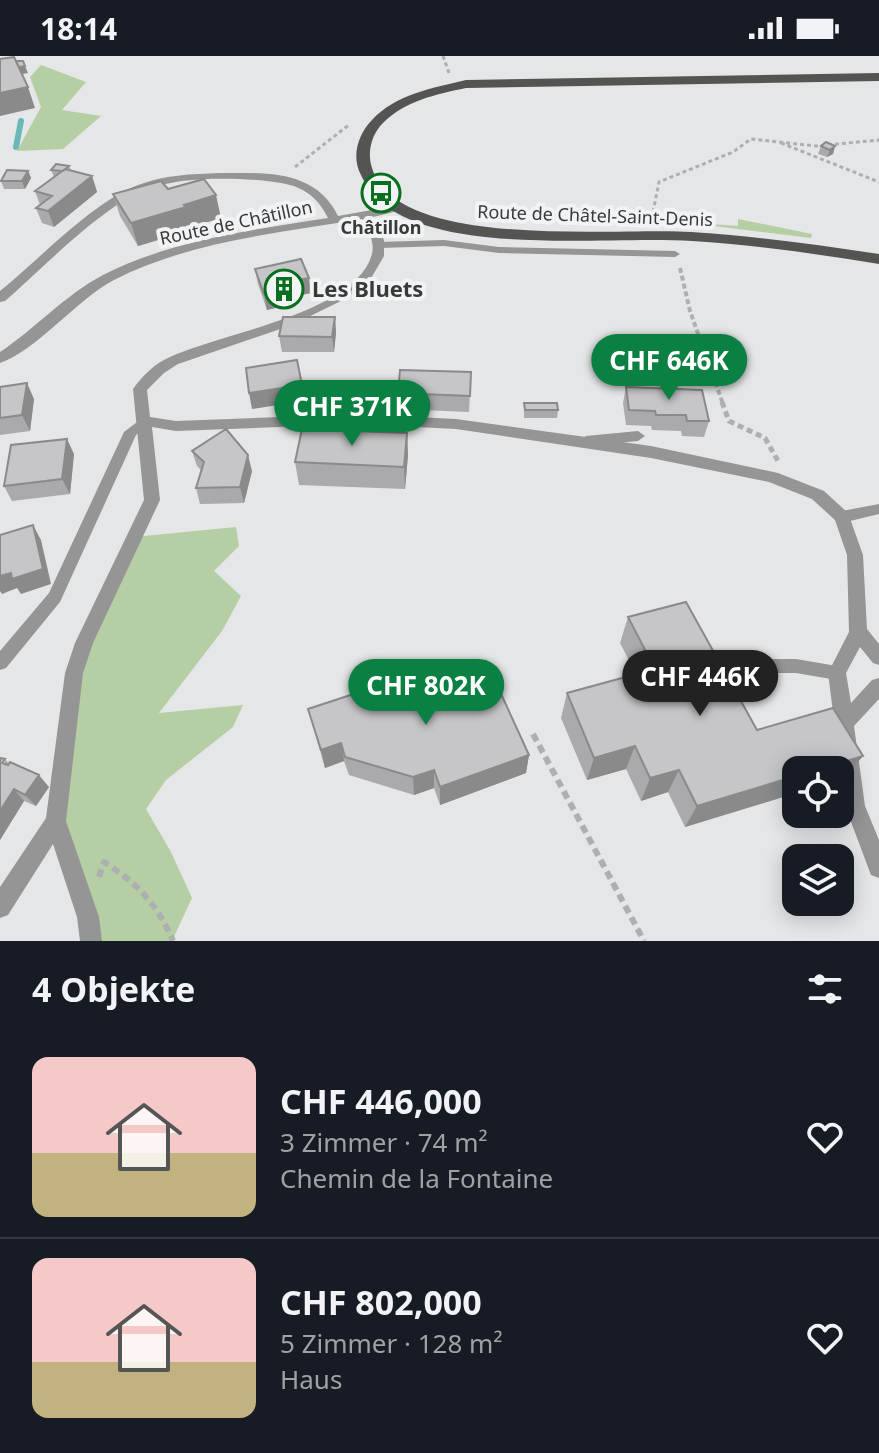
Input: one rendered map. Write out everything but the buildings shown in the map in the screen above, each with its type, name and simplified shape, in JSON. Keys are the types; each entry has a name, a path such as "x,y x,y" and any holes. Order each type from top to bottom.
{"main road":[{"name":"Route de Châtel-Saint-Denis","path":"879,77 503,82 437,91 390,111 365,139 363,160 368,178 400,209 453,228 480,232 717,238 879,259"}],"street":[{"path":"0,298 130,192 157,183 209,177 284,178 324,198 335,221"},
{"name":"Route de Châtillon","path":"0,358 26,343 106,279 142,262 202,246 400,209"},
{"path":"91,941 88,917 56,821 74,673 84,643 152,500 145,421 139,405 140,389 170,362 306,313 346,293 367,274 378,255 379,245 366,216"},
{"path":"145,421 176,426 356,419 456,424 585,441 785,480 818,495 842,517 855,555 858,632 837,673 846,721 844,745 855,806 879,867"},
{"path":"858,632 879,657"},
{"path":"846,721 879,686"},
{"path":"0,907 56,821"}],"lane":[{"path":"379,245 444,243 499,250 675,254"},
{"path":"0,663 55,597 131,432 145,421"},
{"path":"585,441 638,436"},
{"path":"842,517 879,509"},
{"path":"705,666 796,666 837,673"}],"path":[{"path":"649,234 659,182 733,152 751,139 816,146 879,140"},
{"path":"772,140 879,182"},
{"path":"675,254 729,421 772,441 778,460 774,470"},
{"path":"533,734 644,941"},
{"path":"88,917 104,862 133,880 160,908 173,941"}],"green space":[{"path":"41,65 86,82 62,110 101,116 63,149 17,151 41,107 30,77"},
{"path":"738,219 812,234 811,238 682,222 738,226"},
{"path":"236,527 239,546 214,571 241,596 222,631 159,713 243,705 233,727 166,780 146,809 171,852 192,898 172,941 91,941 68,854 61,796 69,696 134,537"}],"waterway":[{"path":"16,147 21,121"}],"place":[{"name":"Châtillon","path":"381,193"},
{"name":"Les Bluets","path":"284,289"}]}
